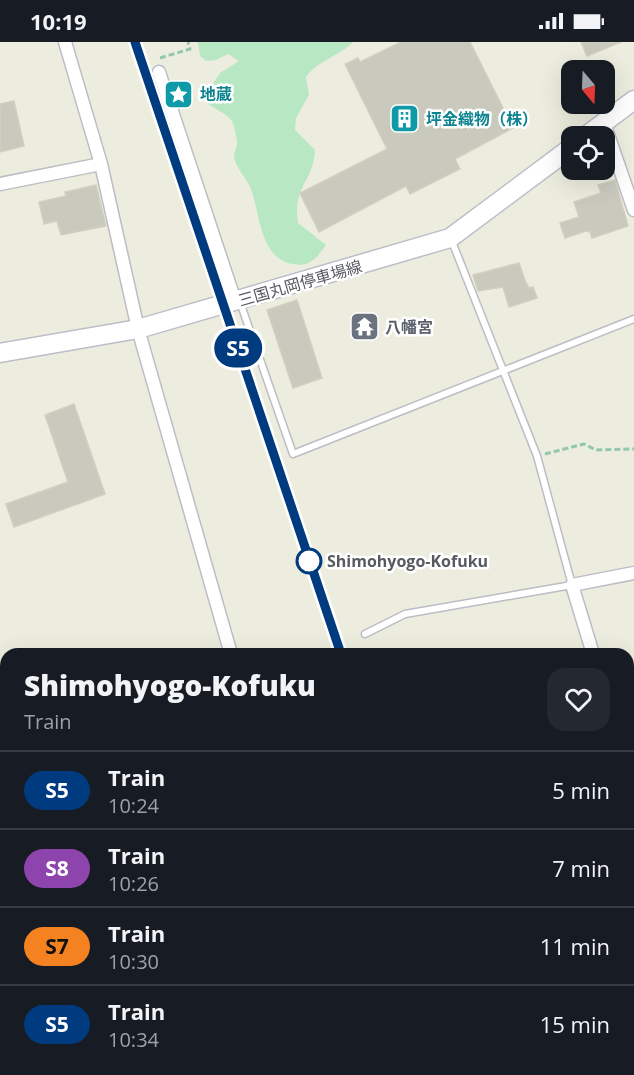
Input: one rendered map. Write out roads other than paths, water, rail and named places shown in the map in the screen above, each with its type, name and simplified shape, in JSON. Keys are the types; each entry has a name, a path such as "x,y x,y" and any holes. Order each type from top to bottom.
{"main road":[{"path":"600,126 634,100"},
{"name":"三国丸岡停車場線","path":"0,354 138,329 450,238 561,155"}],"street":[{"path":"65,42 101,164 138,329 229,648"},
{"path":"159,72 237,301"},
{"path":"604,123 634,210"},
{"path":"0,184 101,164"},
{"path":"591,648 572,585 634,573"}],"lane":[{"path":"365,634 405,614 572,585 537,456 450,238"},
{"path":"237,301 293,454 634,319"}],"railway":[{"path":"135,42 339,648"}],"train":[{"name":"S5","path":"135,42 339,648"}],"place":[{"name":"地蔵","path":"179,94"},
{"name":"坪金織物（株）","path":"405,119"},
{"name":"八幡宮","path":"364,327"},
{"name":"Shimohyogo-Kofuku","path":"309,561"}]}
